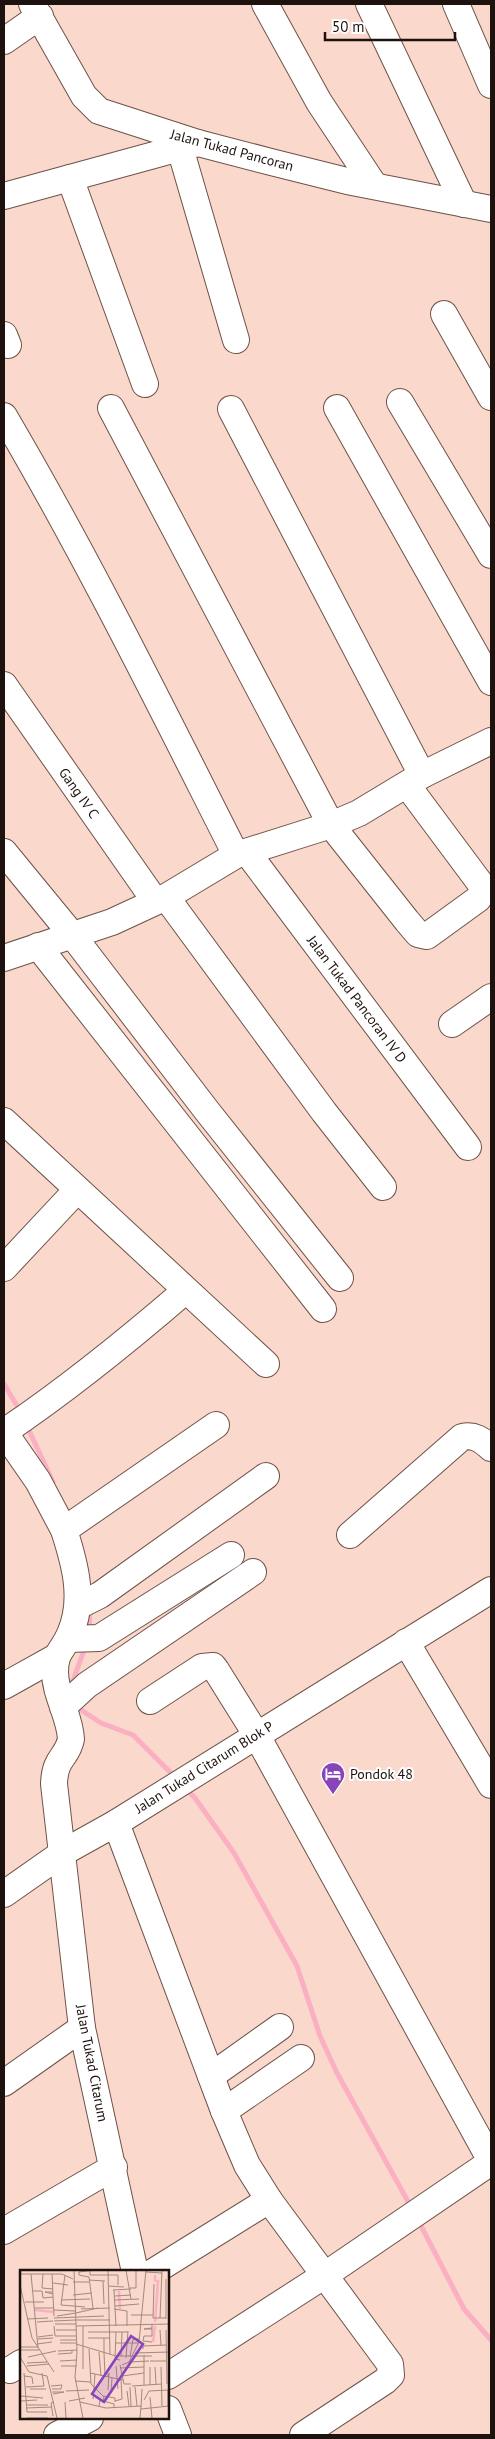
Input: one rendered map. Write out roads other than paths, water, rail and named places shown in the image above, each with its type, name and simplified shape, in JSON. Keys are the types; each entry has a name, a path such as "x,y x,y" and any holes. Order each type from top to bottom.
{"street":[{"path":"265,4 319,102 374,185"},
{"path":"370,4 464,204"},
{"path":"456,4 491,85"},
{"path":"4,41 36,10"},
{"name":"Jalan Tukad Pancoran","path":"36,10 91,104 99,111 189,146 491,209"},
{"path":"4,196 189,146 236,340"},
{"path":"70,178 145,384"},
{"path":"444,314 491,397"},
{"path":"400,402 491,555"},
{"path":"111,408 331,825 418,934 426,936 478,899 484,891 483,887 414,780 231,409"},
{"path":"337,408 491,682"},
{"name":"Jalan Tukad Pancoran IV D","path":"4,416 46,488 242,854 468,1147"},
{"name":"Gang IV C","path":"4,684 160,899 383,1187"},
{"path":"4,957 112,922 160,899 242,854 331,825 359,812 414,780 491,741"},
{"path":"4,852 73,936 207,1111 340,1278"},
{"path":"38,946 323,1310"},
{"path":"452,1024 491,997"},
{"path":"4,1121 266,1364"},
{"path":"4,1268 77,1190"},
{"path":"8,1429 34,1413 109,1355 186,1291"},
{"path":"66,1529 216,1425"},
{"name":"Jalan Tukad Citarum","path":"8,1429 66,1529 77,1576 86,1602 66,1645 56,1686 68,1701 72,1739 70,1747 57,1762 54,1784 64,1852 82,2028 114,2167 135,2270"},
{"path":"350,1535 462,1437 468,1435 478,1438 491,1448"},
{"path":"86,1602 266,1476"},
{"path":"4,1686 66,1645 99,1638 231,1556"},
{"path":"68,1701 253,1572"},
{"name":"Jalan Tukad Citarum Blok P","path":"4,1894 64,1852 116,1823 256,1734 491,1590"},
{"path":"406,1642 491,1785"},
{"path":"150,1702 202,1667 213,1666 256,1734 491,2162 325,2275 169,2375"},
{"path":"116,1823 224,2111 247,2165 269,2200 385,2355 392,2370 391,2375 385,2381 304,2435"},
{"path":"211,2076 280,2027"},
{"path":"4,2083 82,2028"},
{"path":"224,2111 302,2058"},
{"path":"4,2231 114,2167"},
{"path":"156,2270 269,2200"},
{"path":"169,2412 178,2435"},
{"path":"57,2435 88,2419"}],"waterway":[{"path":"4,1384 20,1411"},
{"path":"27,1426 53,1482"},
{"path":"89,1632 90,1608"},
{"path":"71,1686 86,1645"},
{"path":"75,1706 101,1723 133,1735 176,1778"},
{"path":"185,1788 195,1798 234,1853 297,1966 320,2036 337,2073 411,2207"},
{"path":"419,2222 464,2309 491,2340"}],"place":[{"name":"Pondok 48","path":"333,1795"}]}
